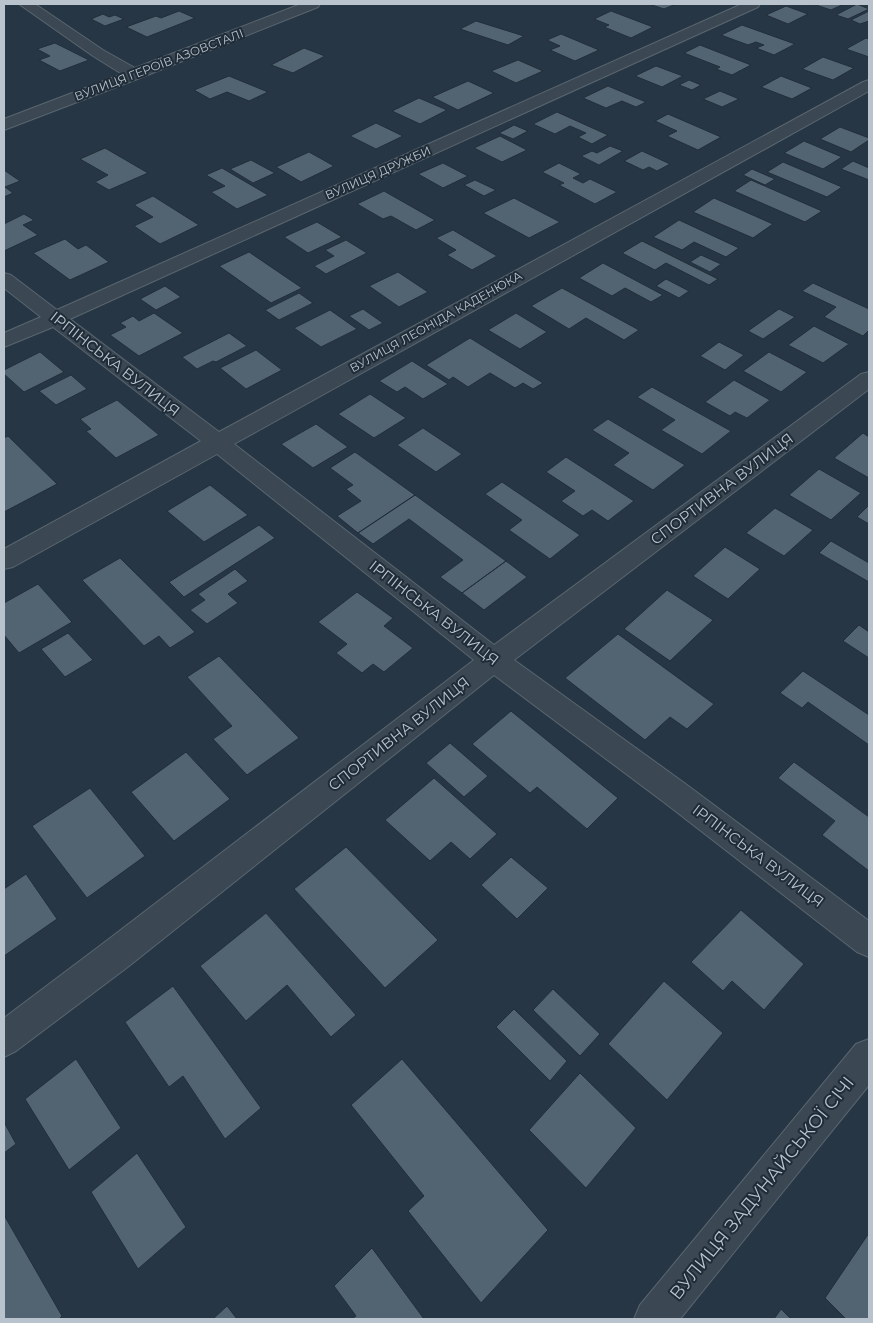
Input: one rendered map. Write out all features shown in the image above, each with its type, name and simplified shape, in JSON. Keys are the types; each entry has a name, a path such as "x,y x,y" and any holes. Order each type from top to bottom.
{"street":[{"path":"26,4 98,54 136,75"},
{"name":"ВУЛИЦЯ ГЕРОЇВ АЗОВСТАЛІ","path":"4,125 136,75 313,4"},
{"name":"ВУЛИЦЯ ДРУЖБИ","path":"4,341 753,4"},
{"name":"ВУЛИЦЯ ЛЕОНІДА КАДЕНЮКА","path":"4,560 869,85"},
{"name":"ІРПІНСЬКА ВУЛИЦЯ","path":"4,279 217,442 494,660 676,794 869,941"},
{"name":"СПОРТИВНА ВУЛИЦЯ","path":"4,1039 117,954 494,660 869,379"},
{"name":"ВУЛИЦЯ ЗАДУНАЙСЬКОЇ СІЧІ","path":"654,1319 869,1057"}],"building":[{"path":"649,4 676,4 664,9"},
{"path":"813,4 844,4 831,10"},
{"path":"857,4 869,9 848,19 836,15"},
{"path":"786,6 808,14 788,24 766,15"},
{"path":"179,11 195,18 147,37 126,27 156,16 161,18"},
{"path":"611,11 653,27 631,38 604,27 609,25 594,19"},
{"path":"869,11 869,21 860,24 851,20"},
{"path":"103,14 109,17 115,15 124,19 105,26 91,19"},
{"path":"476,21 524,36 508,45 460,29"},
{"path":"742,25 795,44 774,55 756,48 764,45 756,42 748,45 721,35"},
{"path":"561,34 599,50 575,61 550,50 560,46 547,40"},
{"path":"866,38 869,39 869,57 846,49"},
{"path":"55,43 89,60 60,71 39,60 50,56 37,49"},
{"path":"700,45 751,65 732,75 716,69 720,67 684,53"},
{"path":"304,48 325,56 293,73 271,65"},
{"path":"823,57 854,68 833,80 802,69"},
{"path":"518,60 543,71 516,83 491,71"},
{"path":"656,66 683,76 662,87 635,76"},
{"path":"229,76 268,92 249,101 227,92 210,99 194,90"},
{"path":"781,76 812,88 792,99 761,87"},
{"path":"689,80 701,85 692,90 679,85"},
{"path":"468,81 494,93 458,110 432,97"},
{"path":"608,86 646,102 636,107 622,101 606,108 583,98"},
{"path":"720,91 739,99 722,107 703,99"},
{"path":"419,98 447,110 420,124 392,111"},
{"path":"557,112 608,135 592,144 578,137 586,133 570,126 555,134 533,124"},
{"path":"668,114 721,137 698,150 667,136 677,131 655,121"},
{"path":"376,123 403,136 376,149 350,136"},
{"path":"514,125 528,131 513,139 499,133"},
{"path":"840,127 869,138 869,140 851,152 820,139"},
{"path":"500,136 527,150 502,162 474,148"},
{"path":"804,141 842,157 823,169 784,153"},
{"path":"610,146 623,151 599,165 581,156 592,151 597,153"},
{"path":"105,148 148,173 109,190 95,182 108,175 80,159"},
{"path":"642,151 670,164 657,171 649,167 643,170 624,161"},
{"path":"309,152 334,166 301,182 276,167"},
{"path":"251,160 275,173 253,183 230,169"},
{"path":"853,161 869,168 869,180 841,169"},
{"path":"783,162 842,187 827,197 767,172"},
{"path":"443,163 468,176 443,188 418,174"},
{"path":"559,163 581,174 573,178 583,183 590,179 617,192 595,204 559,185 564,183 542,172"},
{"path":"222,168 268,195 237,209 211,192 225,186 206,175"},
{"path":"752,169 775,179 765,185 743,175"},
{"path":"4,170 20,181 5,187 13,193 4,197"},
{"path":"475,180 496,190 484,196 464,185"},
{"path":"751,180 822,211 805,222 734,191"},
{"path":"384,191 435,220 416,230 391,216 383,219 357,204"},
{"path":"153,196 199,225 160,244 134,226 153,217 134,205"},
{"path":"514,198 560,222 529,238 483,213"},
{"path":"714,198 773,224 753,238 693,212"},
{"path":"24,214 34,220 23,225 38,235 4,251 4,224"},
{"path":"679,220 739,248 726,257 694,242 682,250 653,237"},
{"path":"317,222 342,237 308,253 284,237"},
{"path":"453,230 497,256 472,270 447,255 456,250 436,238"},
{"path":"65,239 78,249 86,245 109,262 70,280 33,253"},
{"path":"346,240 367,253 326,274 314,266 334,256 325,250"},
{"path":"642,241 718,279 709,285 666,263 655,270 622,253"},
{"path":"249,252 302,288 271,303 219,266"},
{"path":"701,255 721,264 710,272 690,262"},
{"path":"603,263 663,295 651,302 625,288 612,296 579,278"},
{"path":"398,272 428,292 399,307 369,286"},
{"path":"666,279 689,291 679,298 656,286"},
{"path":"813,283 869,309 869,330 863,336 824,317 836,307 802,291"},
{"path":"165,286 181,297 156,310 140,299"},
{"path":"562,288 639,330 624,340 586,318 569,329 531,306"},
{"path":"299,293 313,303 279,320 265,310"},
{"path":"363,309 383,323 369,330 349,316"},
{"path":"779,309 795,317 763,339 748,331"},
{"path":"330,310 357,329 321,347 294,328"},
{"path":"154,313 183,333 139,356 110,335 126,327 120,323 133,316 139,321"},
{"path":"516,313 547,332 520,349 488,330"},
{"path":"814,326 849,344 823,363 788,345"},
{"path":"229,333 247,346 216,362 213,361 197,369 182,357"},
{"path":"470,338 543,383 533,389 523,383 515,388 490,373 468,387 453,377 449,380 426,365"},
{"path":"719,342 744,355 725,370 700,356"},
{"path":"256,350 282,370 246,389 220,368"},
{"path":"40,352 64,372 24,392 4,374 4,370"},
{"path":"769,352 807,372 781,392 743,371"},
{"path":"412,361 448,384 423,399 405,387 397,392 379,381"},
{"path":"71,375 87,389 56,405 39,391"},
{"path":"734,380 770,400 747,418 735,412 730,416 705,402"},
{"path":"652,387 731,431 702,454 661,430 675,420 637,397"},
{"path":"370,394 406,418 374,438 338,414"},
{"path":"117,400 159,435 116,458 86,431 91,429 80,419"},
{"path":"608,419 685,465 653,490 613,465 629,453 592,430"},
{"path":"316,424 348,447 313,468 281,444"},
{"path":"423,428 462,454 436,472 397,445"},
{"path":"863,433 869,437 869,478 834,458"},
{"path":"8,436 57,484 4,512 4,438"},
{"path":"355,452 415,495 358,533 337,516 361,501 346,489 353,485 330,468"},
{"path":"566,457 634,501 608,521 592,510 583,516 561,501 575,491 546,472"},
{"path":"819,469 861,493 831,520 789,495"},
{"path":"502,482 580,535 550,559 509,530 522,520 485,494"},
{"path":"210,485 248,515 204,542 167,511"},
{"path":"415,495 506,561 462,593 440,577 463,560 409,519 373,544 358,533"},
{"path":"869,505 869,524 857,517"},
{"path":"775,508 813,530 784,556 746,533"},
{"path":"259,525 275,538 184,597 169,582"},
{"path":"831,541 869,563 869,582 819,553"},
{"path":"725,547 760,569 728,599 693,576"},
{"path":"120,558 195,632 170,648 159,636 144,646 82,580"},
{"path":"506,561 527,577 484,610 462,593"},
{"path":"235,569 248,581 228,594 238,603 207,624 190,610 205,600 198,594"},
{"path":"38,584 72,622 19,653 4,635 4,603"},
{"path":"667,590 713,620 670,661 624,629"},
{"path":"357,592 393,618 384,626 413,648 384,672 373,664 362,673 336,653 347,644 318,622"},
{"path":"859,625 869,632 869,658 843,641"},
{"path":"68,633 93,660 65,677 41,649"},
{"path":"618,634 714,704 687,729 670,717 645,740 565,678"},
{"path":"219,656 299,738 247,775 213,739 232,726 187,677"},
{"path":"803,671 869,715 869,745 808,702 802,708 780,693"},
{"path":"511,711 618,798 587,829 537,787 530,793 472,744"},
{"path":"450,743 488,776 464,797 426,763"},
{"path":"186,752 230,799 174,841 131,792"},
{"path":"794,762 869,817 869,871 822,835 835,821 778,778"},
{"path":"434,778 497,834 470,859 451,842 430,861 385,820"},
{"path":"90,788 145,856 87,898 32,826"},
{"path":"346,847 438,940 385,988 294,889"},
{"path":"511,857 548,888 517,919 481,885"},
{"path":"26,874 57,919 4,956 4,889"},
{"path":"741,910 804,964 764,1010 732,981 723,991 691,962"},
{"path":"266,913 356,1015 331,1037 287,985 246,1021 200,966"},
{"path":"664,981 723,1033 667,1100 608,1044"},
{"path":"173,986 261,1108 225,1139 183,1076 169,1087 125,1022"},
{"path":"553,989 600,1034 580,1056 533,1010"},
{"path":"514,1009 567,1061 550,1081 496,1027"},
{"path":"76,1059 121,1128 69,1170 25,1099"},
{"path":"402,1059 548,1230 481,1303 408,1211 424,1196 351,1105"},
{"path":"580,1073 636,1128 586,1188 529,1130"},
{"path":"4,1122 16,1144 4,1153"},
{"path":"137,1153 186,1227 138,1269 91,1192"},
{"path":"4,1215 62,1316 59,1319 4,1319"},
{"path":"869,1233 869,1319 846,1319 825,1298"},
{"path":"372,1248 424,1319 352,1319 356,1316 334,1286"},
{"path":"227,1306 237,1319 213,1319"},
{"path":"781,1309 791,1319 774,1319"}]}
